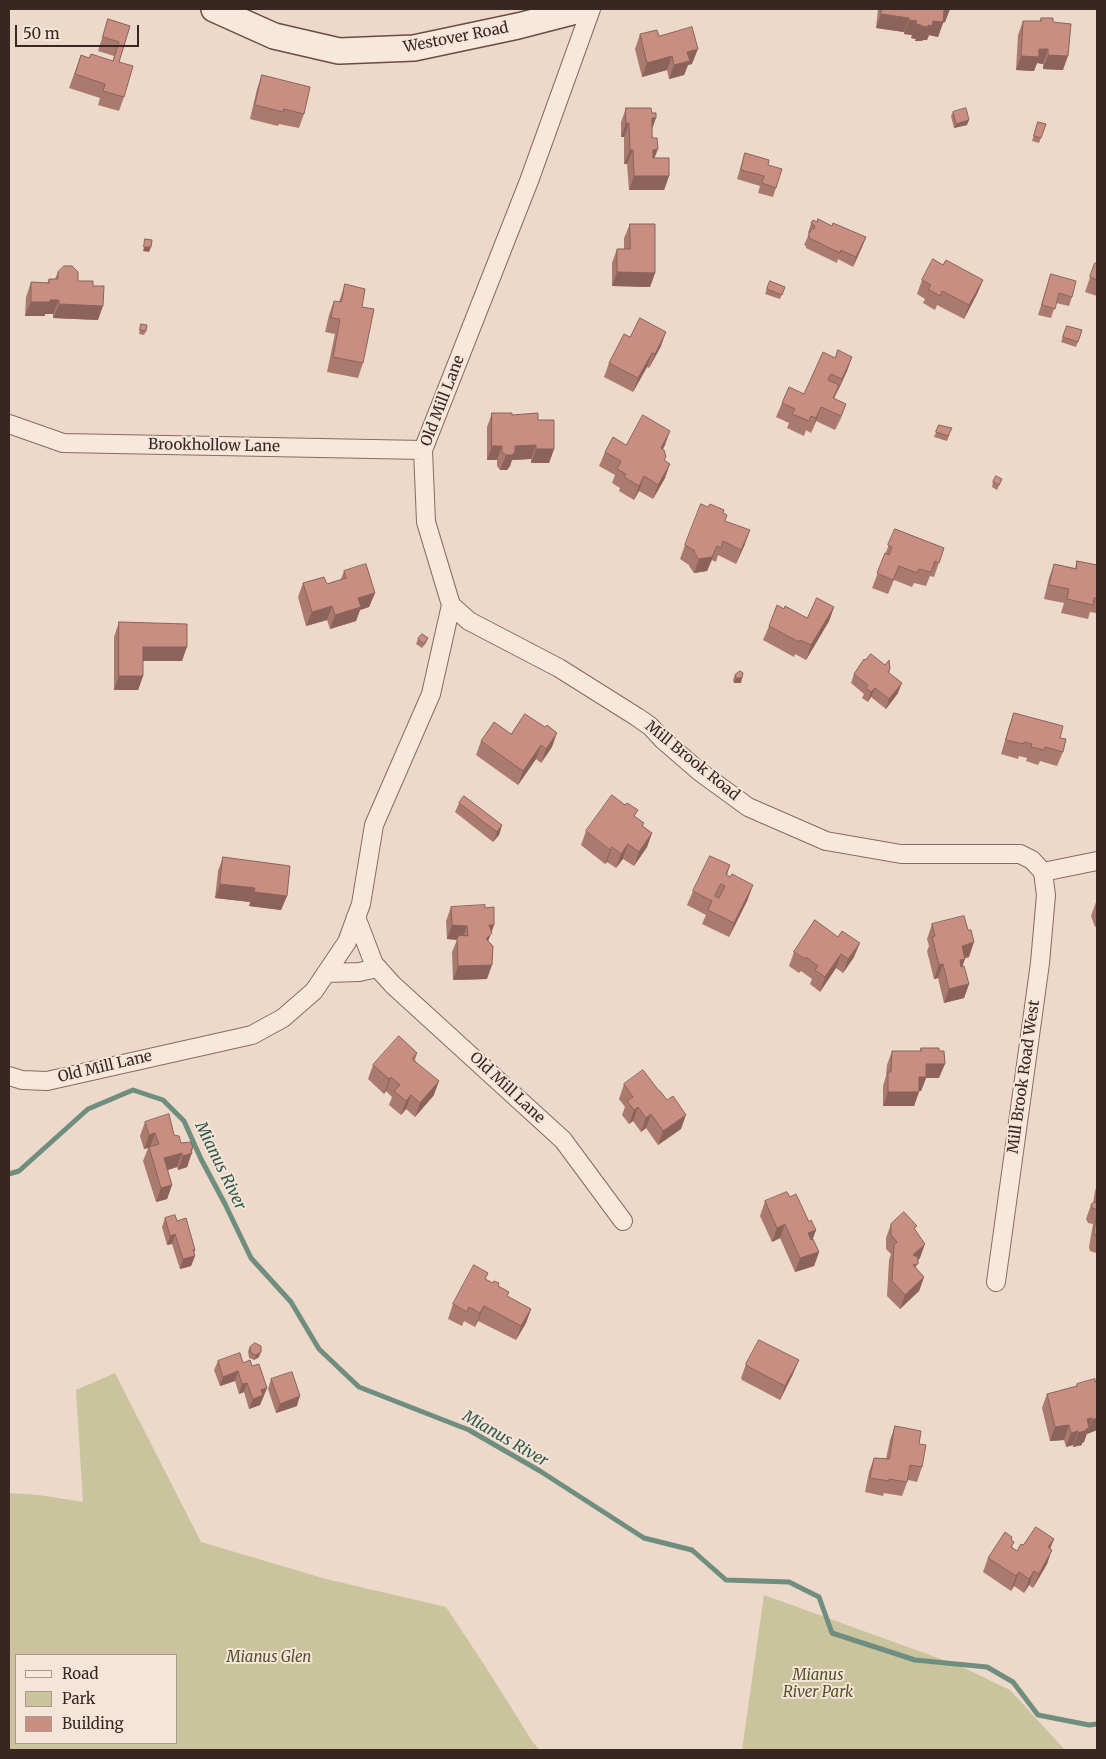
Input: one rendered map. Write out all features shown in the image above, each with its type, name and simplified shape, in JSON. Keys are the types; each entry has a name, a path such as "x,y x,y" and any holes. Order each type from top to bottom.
{"street":[{"name":"Westover Road","path":"214,9 274,36 339,52 414,48 518,26 584,9"},
{"name":"Old Mill Lane","path":"9,1076 22,1080 46,1080 252,1035 283,1018 314,991 347,942 361,904 374,825 431,694 451,605 426,522 423,450 529,181 591,9"},
{"name":"Brookhollow Lane","path":"9,424 63,443 423,450"},
{"name":"Mill Brook Road","path":"451,605 469,621 559,668 637,717 650,726 663,740 700,772 748,806 826,841 902,854 1020,854 1032,860 1043,872"},
{"path":"1043,872 1097,862"},
{"name":"Mill Brook Road West","path":"996,1282 1040,964 1046,895 1043,872"},
{"name":"Old Mill Lane","path":"356,917 374,964 393,985 563,1140 623,1221"},
{"path":"326,973 359,972 378,968"}],"green space":[{"name":"Mianus Glen","path":"115,1373 201,1542 326,1579 446,1607 532,1741 540,1750 9,1750 9,1493 39,1495 83,1502 76,1390"},
{"name":"Mianus River Park","path":"764,1595 960,1666 1010,1690 1065,1750 742,1750"}],"building":[{"path":"882,9 947,9 944,10 943,22 933,21 932,26 928,25 928,27 916,24 917,21 909,20 909,18 881,14"},
{"path":"1041,18 1053,18 1053,22 1071,24 1068,56 1048,55 1048,49 1039,49 1039,57 1021,56 1023,21 1041,21"},
{"path":"108,19 130,26 119,62 133,66 124,97 103,91 105,84 75,74 81,55 89,58 91,54 113,61 119,42 103,37"},
{"path":"692,27 698,49 687,52 690,61 674,65 672,56 647,63 640,34 657,30 659,36"},
{"path":"262,75 310,87 304,114 284,109 283,112 255,105"},
{"path":"626,108 651,108 652,113 656,113 656,118 652,118 652,138 657,138 658,149 653,150 653,158 669,158 669,176 634,176 633,150 630,150 629,123 626,123"},
{"path":"966,108 969,120 956,124 953,112"},
{"path":"1038,122 1046,124 1041,138 1034,136"},
{"path":"745,153 769,160 768,165 782,169 776,188 762,183 764,176 741,170"},
{"path":"818,219 832,226 833,223 866,237 856,257 841,250 840,253 809,238 808,236 812,228 814,229 815,226 811,223 813,220 817,222"},
{"path":"630,224 655,224 655,273 617,272 617,249 630,249"},
{"path":"145,239 152,240 151,247 144,247"},
{"path":"933,259 943,265 946,260 983,280 969,305 942,291 940,296 928,289 931,285 922,280"},
{"path":"1095,263 1097,264 1097,280 1090,277"},
{"path":"64,266 72,266 78,272 78,281 93,281 93,286 104,286 103,306 59,304 59,300 31,302 31,282 49,283 49,279 58,279 58,272"},
{"path":"1051,274 1076,281 1072,297 1059,293 1055,309 1042,305"},
{"path":"770,281 785,287 782,295 767,289"},
{"path":"345,284 365,289 362,307 374,309 363,363 333,357 340,319 331,318 334,301 341,302"},
{"path":"640,318 666,332 655,354 652,353 638,378 609,363 624,334 630,337"},
{"path":"141,324 147,325 146,331 140,330"},
{"path":"1067,326 1082,330 1078,342 1063,337"},
{"path":"838,350 852,357 842,379 831,374 828,380 839,385 833,398 846,404 841,416 821,407 816,418 811,416 809,421 792,414 795,409 782,403 789,387 804,394 823,352 835,358"},
{"path":"492,413 512,413 512,415 538,413 538,420 554,420 554,449 536,449 536,445 515,446 515,452 512,455 506,455 502,452 502,446 492,446"},
{"path":"643,415 670,431 661,448 664,450 666,457 664,460 670,464 658,485 644,476 639,486 624,477 626,474 617,469 621,461 605,452 613,437 626,445"},
{"path":"939,425 952,428 948,436 936,432"},
{"path":"996,476 1002,479 999,485 993,482"},
{"path":"701,504 708,507 710,504 724,510 723,513 727,515 725,521 750,530 741,550 723,541 721,548 717,546 712,557 699,559 695,551 685,545"},
{"path":"895,529 944,548 939,563 935,561 931,572 919,569 917,573 899,566 893,580 877,573 885,553 889,555 892,547 888,545"},
{"path":"1077,561 1097,565 1097,598 1094,598 1093,605 1067,599 1069,589 1049,585 1054,564 1076,569"},
{"path":"366,564 375,593 358,598 361,607 335,615 332,606 312,612 303,583 324,577 327,584 346,578 344,571"},
{"path":"817,598 834,607 811,645 800,640 799,642 769,626 777,605 784,609 785,606 807,618"},
{"path":"119,622 187,624 187,647 143,647 143,676 119,676"},
{"path":"422,634 428,638 424,644 418,639"},
{"path":"871,654 885,665 889,660 890,669 888,672 902,683 889,699 875,688 871,692 866,688 868,685 854,674 864,659"},
{"path":"740,671 743,673 742,678 736,678 735,675"},
{"path":"1014,713 1063,726 1060,738 1066,739 1063,752 1045,747 1044,750 1031,747 1032,744 1006,740"},
{"path":"525,714 545,727 547,725 557,733 546,749 541,745 523,771 481,741 494,722 511,734"},
{"path":"612,795 625,805 627,803 638,810 634,816 644,823 642,826 652,833 639,852 628,844 621,854 612,847 610,850 586,831"},
{"path":"464,796 502,825 497,832 459,803"},
{"path":"710,856 730,865 726,874 730,877 732,874 753,885 734,923 708,910 712,901 693,891","holes":["721,884 725,886 719,898 715,896"]},
{"path":"223,857 290,866 287,896 254,892 255,888 220,884"},
{"path":"485,905 485,908 494,907 494,925 489,925 492,933 486,939 493,946 492,965 458,966 457,938 460,935 468,936 467,926 452,925 451,907"},
{"path":"964,916 968,930 971,930 974,942 962,946 965,959 960,960 961,967 964,966 969,984 949,989 943,964 939,965 932,937 935,936 932,924"},
{"path":"815,920 838,937 842,931 860,943 848,959 841,954 825,977 815,970 818,966 806,957 805,959 794,952"},
{"path":"399,1036 417,1053 412,1059 439,1081 420,1103 411,1095 406,1101 394,1091 400,1085 391,1077 389,1079 373,1065"},
{"path":"921,1048 939,1048 939,1051 944,1051 945,1064 926,1064 926,1077 919,1077 919,1092 888,1092 888,1072 891,1072 892,1051 921,1051"},
{"path":"643,1070 667,1100 673,1096 686,1115 663,1131 651,1114 646,1118 638,1107 634,1110 627,1101 633,1097 624,1084"},
{"path":"169,1114 174,1135 179,1136 181,1143 191,1142 193,1148 191,1149 192,1153 183,1156 182,1153 164,1158 172,1185 161,1188 149,1147 159,1144 155,1133 149,1135 145,1122"},
{"path":"787,1192 790,1197 796,1194 809,1222 811,1220 816,1230 808,1233 819,1252 800,1258 785,1224 777,1228 765,1201"},
{"path":"1094,1202 1097,1203 1097,1209 1093,1209 1091,1205"},
{"path":"904,1212 917,1226 914,1228 925,1244 913,1255 918,1257 918,1264 913,1265 924,1277 905,1295 892,1281 894,1245 897,1242 891,1235 891,1224"},
{"path":"1097,1213 1097,1237 1094,1233"},
{"path":"175,1215 177,1221 186,1218 195,1256 183,1259 175,1234 170,1236 165,1218"},
{"path":"474,1265 488,1273 485,1279 493,1283 494,1281 499,1283 498,1286 509,1292 507,1296 531,1309 521,1326 484,1306 480,1313 469,1307 467,1312 453,1304"},
{"path":"759,1340 799,1360 785,1386 747,1366 746,1364"},
{"path":"255,1343 261,1346 261,1352 256,1355 251,1353 250,1347"},
{"path":"240,1353 243,1363 250,1360 252,1366 259,1364 267,1388 261,1390 263,1395 253,1399 247,1383 242,1384 238,1371 223,1377 218,1361"},
{"path":"292,1372 300,1396 280,1404 271,1379"},
{"path":"1095,1379 1095,1382 1097,1381 1097,1418 1087,1419 1089,1428 1078,1433 1078,1431 1071,1433 1069,1425 1055,1427 1047,1394"},
{"path":"895,1426 921,1431 919,1444 926,1445 922,1467 910,1465 907,1482 870,1478 874,1458 889,1459"},
{"path":"1036,1527 1054,1539 1048,1547 1052,1550 1039,1574 1034,1571 1029,1579 1019,1572 1016,1576 988,1558 1005,1532 1012,1537 1011,1539 1014,1542 1011,1547 1017,1551"}],"waterway":[{"name":"Mianus River","path":"9,1174 19,1171 88,1109 133,1090 163,1100 184,1121 251,1258 291,1302 319,1349 359,1387 469,1430 540,1471 644,1538 692,1550 726,1580 789,1582 819,1597 832,1633 915,1660 987,1667 1013,1682 1038,1715 1089,1725 1097,1724"}]}
